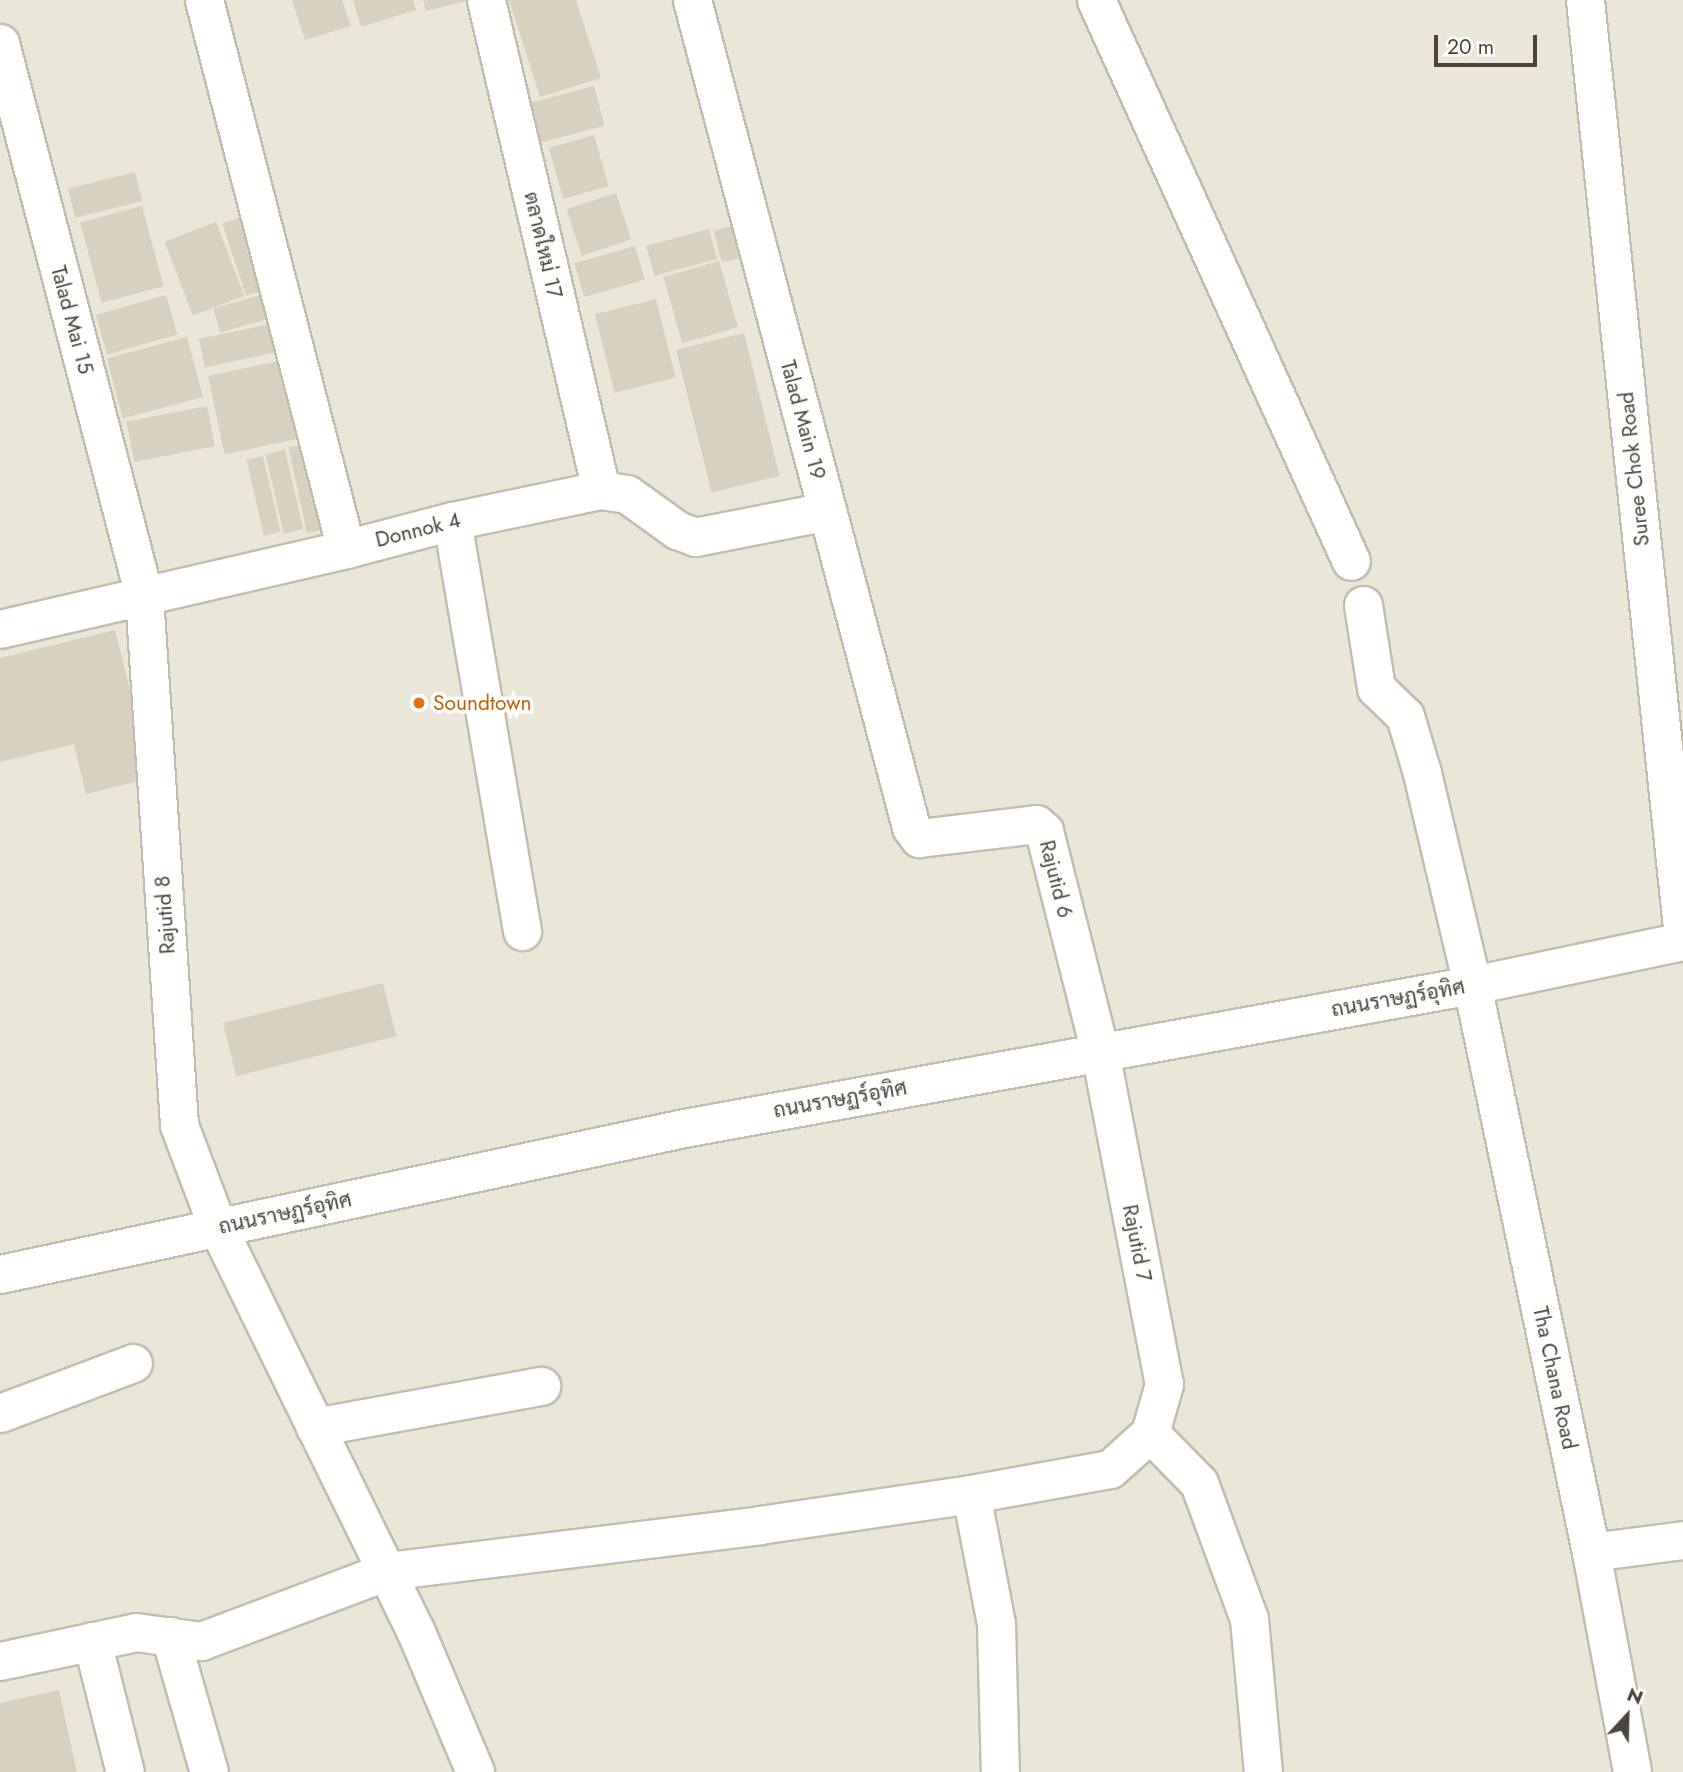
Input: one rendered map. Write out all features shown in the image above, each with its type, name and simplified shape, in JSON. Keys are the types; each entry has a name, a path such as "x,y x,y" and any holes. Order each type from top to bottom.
{"street":[{"path":"204,0 346,549"},
{"name":"ตลาดใหม่ 17","path":"486,0 601,490"},
{"name":"Talad Main 19","path":"692,0 911,827 919,838"},
{"path":"1096,0 1351,561"},
{"name":"Suree Chok Road","path":"1585,0 1683,939"},
{"name":"Talad Mai 15","path":"0,43 144,596"},
{"name":"Donnok 4","path":"0,629 346,549 452,521 601,490 627,494 677,530 695,537 827,511"},
{"path":"452,521 522,931"},
{"name":"Rajutid 8","path":"144,596 179,1125 218,1228 416,1632 475,1772"},
{"name":"Tha Chana Road","path":"1363,604 1376,688 1405,716 1422,773 1472,985 1591,1552 1632,1772"},
{"name":"Rajutid 6","path":"919,838 1036,824 1044,831 1100,1052"},
{"name":"ถนนราษฏร์อุทิศ","path":"0,1274 684,1128 1472,985 1683,939"},
{"name":"Rajutid 7","path":"1100,1052 1164,1384 1150,1433"},
{"path":"0,1413 133,1363"},
{"path":"315,1427 541,1386"},
{"path":"0,1661 136,1632 201,1641 387,1572 759,1525 971,1494 1110,1469 1150,1433 1199,1483 1249,1619 1263,1772"},
{"path":"971,1494 996,1624 1000,1772"},
{"path":"1591,1552 1683,1540"},
{"path":"170,1636 209,1772"},
{"path":"92,1641 125,1772"}],"shaded area":[{"path":"0,0 1683,0 1683,1772 0,1772"}],"building":[{"path":"292,0 342,0 351,26 305,40"},
{"path":"353,0 413,0 416,10 361,27"},
{"path":"423,0 466,0 466,1 426,11"},
{"path":"509,0 576,0 601,78 540,97"},
{"path":"594,86 605,126 540,143 529,103"},
{"path":"594,135 609,186 563,199 549,148"},
{"path":"135,172 142,201 75,218 68,189"},
{"path":"616,193 631,240 582,256 567,209"},
{"path":"142,206 163,286 102,303 80,223"},
{"path":"252,214 275,286 246,296 223,224"},
{"path":"216,222 244,296 193,315 165,242"},
{"path":"740,224 748,256 722,263 714,231"},
{"path":"709,229 717,259 654,276 646,246"},
{"path":"635,246 645,280 584,297 574,263"},
{"path":"719,261 738,327 682,343 663,277"},
{"path":"271,292 278,316 220,333 213,309"},
{"path":"166,295 177,334 107,355 96,315"},
{"path":"656,299 676,378 614,393 595,314"},
{"path":"284,321 290,349 205,367 199,339"},
{"path":"744,333 780,476 712,493 676,350"},
{"path":"187,337 203,397 123,418 107,358"},
{"path":"293,358 310,436 225,454 208,376"},
{"path":"207,406 215,446 134,462 127,422"},
{"path":"313,442 331,528 307,533 289,447"},
{"path":"285,450 303,529 284,533 266,454"},
{"path":"263,456 281,532 264,536 246,460"},
{"path":"115,630 152,778 86,794 74,744 0,762 0,658"},
{"path":"383,983 396,1036 236,1076 223,1023"},
{"path":"59,1690 77,1772 0,1772 0,1703"}],"place":[{"name":"Soundtown","path":"419,703"}]}
